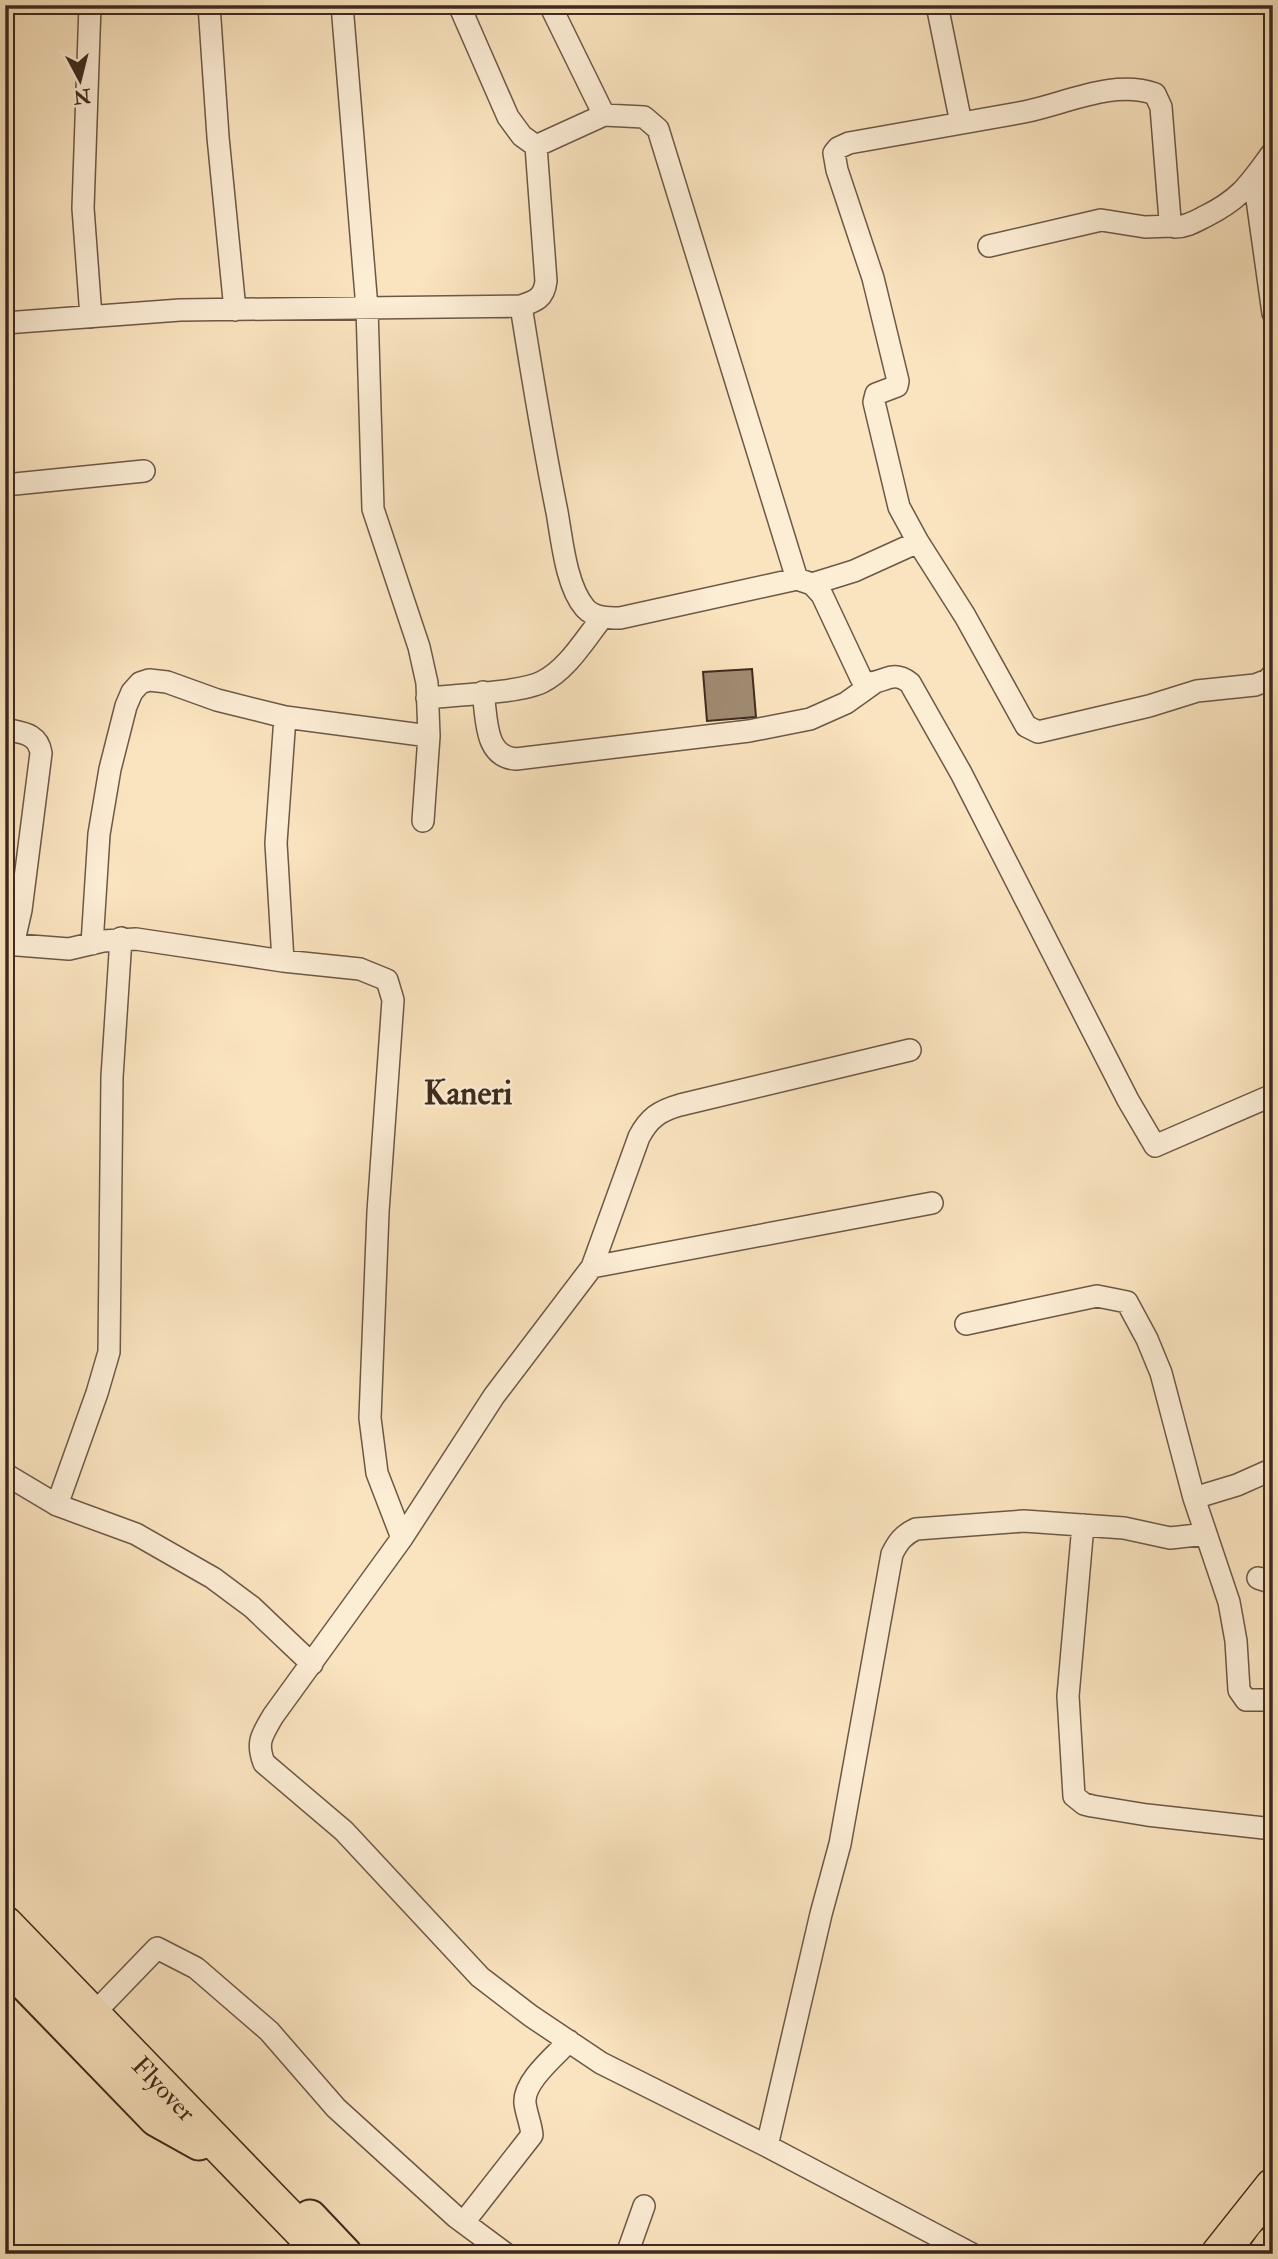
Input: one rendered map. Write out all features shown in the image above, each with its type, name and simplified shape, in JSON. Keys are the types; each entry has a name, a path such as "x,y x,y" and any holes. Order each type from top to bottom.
{"highway":[{"name":"Flyover","path":"5,1924 324,2254"},
{"name":"Flyover","path":"5,1942 305,2254"},
{"path":"1219,2254 1273,2186"},
{"path":"1244,2254 1273,2215"},
{"path":"1265,2254 1273,2244"}],"main road":[{"path":"5,1905 345,2254"},
{"path":"5,1963 156,2119 198,2143"}],"street":[{"path":"90,5 83,208 91,317"},
{"path":"209,5 218,137 235,310"},
{"path":"342,5 367,308 373,509 419,647 427,683 429,736 423,821"},
{"path":"459,5 508,117 522,136 536,146"},
{"path":"551,5 604,115"},
{"path":"937,5 961,123"},
{"path":"1172,226 1161,107 1155,94 1141,89 1097,92 1027,111 849,144 838,148 834,153 837,170 873,278 899,384 876,394 874,402 899,507 965,616 1026,726 1038,732 1149,706 1197,691 1255,685 1268,680 1273,674"},
{"path":"536,146 604,115 644,117 658,129 804,581 822,595 861,678 867,683 874,683"},
{"path":"5,323 180,310 521,306 537,301 545,292 546,281 536,146"},
{"path":"989,246 1101,220 1145,227 1189,225 1223,208 1244,192 1273,152"},
{"path":"1254,178 1273,313"},
{"path":"521,306 538,415 566,556 576,594 587,611 602,618 620,618 804,581 854,570 918,542"},
{"path":"5,485 144,471"},
{"path":"427,698 541,683 558,671 602,618"},
{"path":"483,692 490,737 496,752 505,758 516,759 749,731 810,719 846,703 874,683 890,677 902,677 910,683 961,773 1128,1100 1155,1146 1273,1095"},
{"path":"92,944 99,834 110,769 132,692 141,683 149,680 167,682 217,700 285,717 429,736"},
{"path":"283,961 276,842 285,717"},
{"path":"5,729 34,736 40,744 41,753 22,900 9,944 69,949 121,938 359,969 387,980 393,1000 378,1212 370,1418 377,1473 402,1538"},
{"path":"57,1505 109,1352 112,1077 121,938"},
{"path":"910,1051 680,1105 656,1114 647,1122 639,1137 625,1182 592,1267 494,1396 402,1538 273,1716 261,1736 259,1750 264,1763 363,1850 480,1977 569,2041 601,2063 767,2146 972,2254"},
{"path":"592,1267 932,1203"},
{"path":"966,1324 1097,1296 1126,1302 1147,1339 1161,1373 1194,1498 1229,1602 1241,1696 1255,1702 1273,1700"},
{"path":"1194,1498 1237,1485 1273,1469"},
{"path":"5,1474 57,1505 136,1534 213,1577 253,1607 313,1664"},
{"path":"767,2146 840,1844 892,1554 897,1544 905,1534 927,1528 1024,1521 1124,1528 1170,1538 1206,1534"},
{"path":"1083,1525 1068,1696 1074,1796 1084,1804 1092,1806 1273,1829"},
{"path":"102,2005 157,1948 196,1968 269,2031 336,2108 464,2222 506,2254"},
{"path":"464,2222 532,2136 524,2102 527,2086 569,2041"},
{"path":"627,2254 644,2206"}],"building":[{"path":"752,669 756,717 707,721 703,672"}],"district":[{"name":"Kaneri","path":"468,1092"}]}
